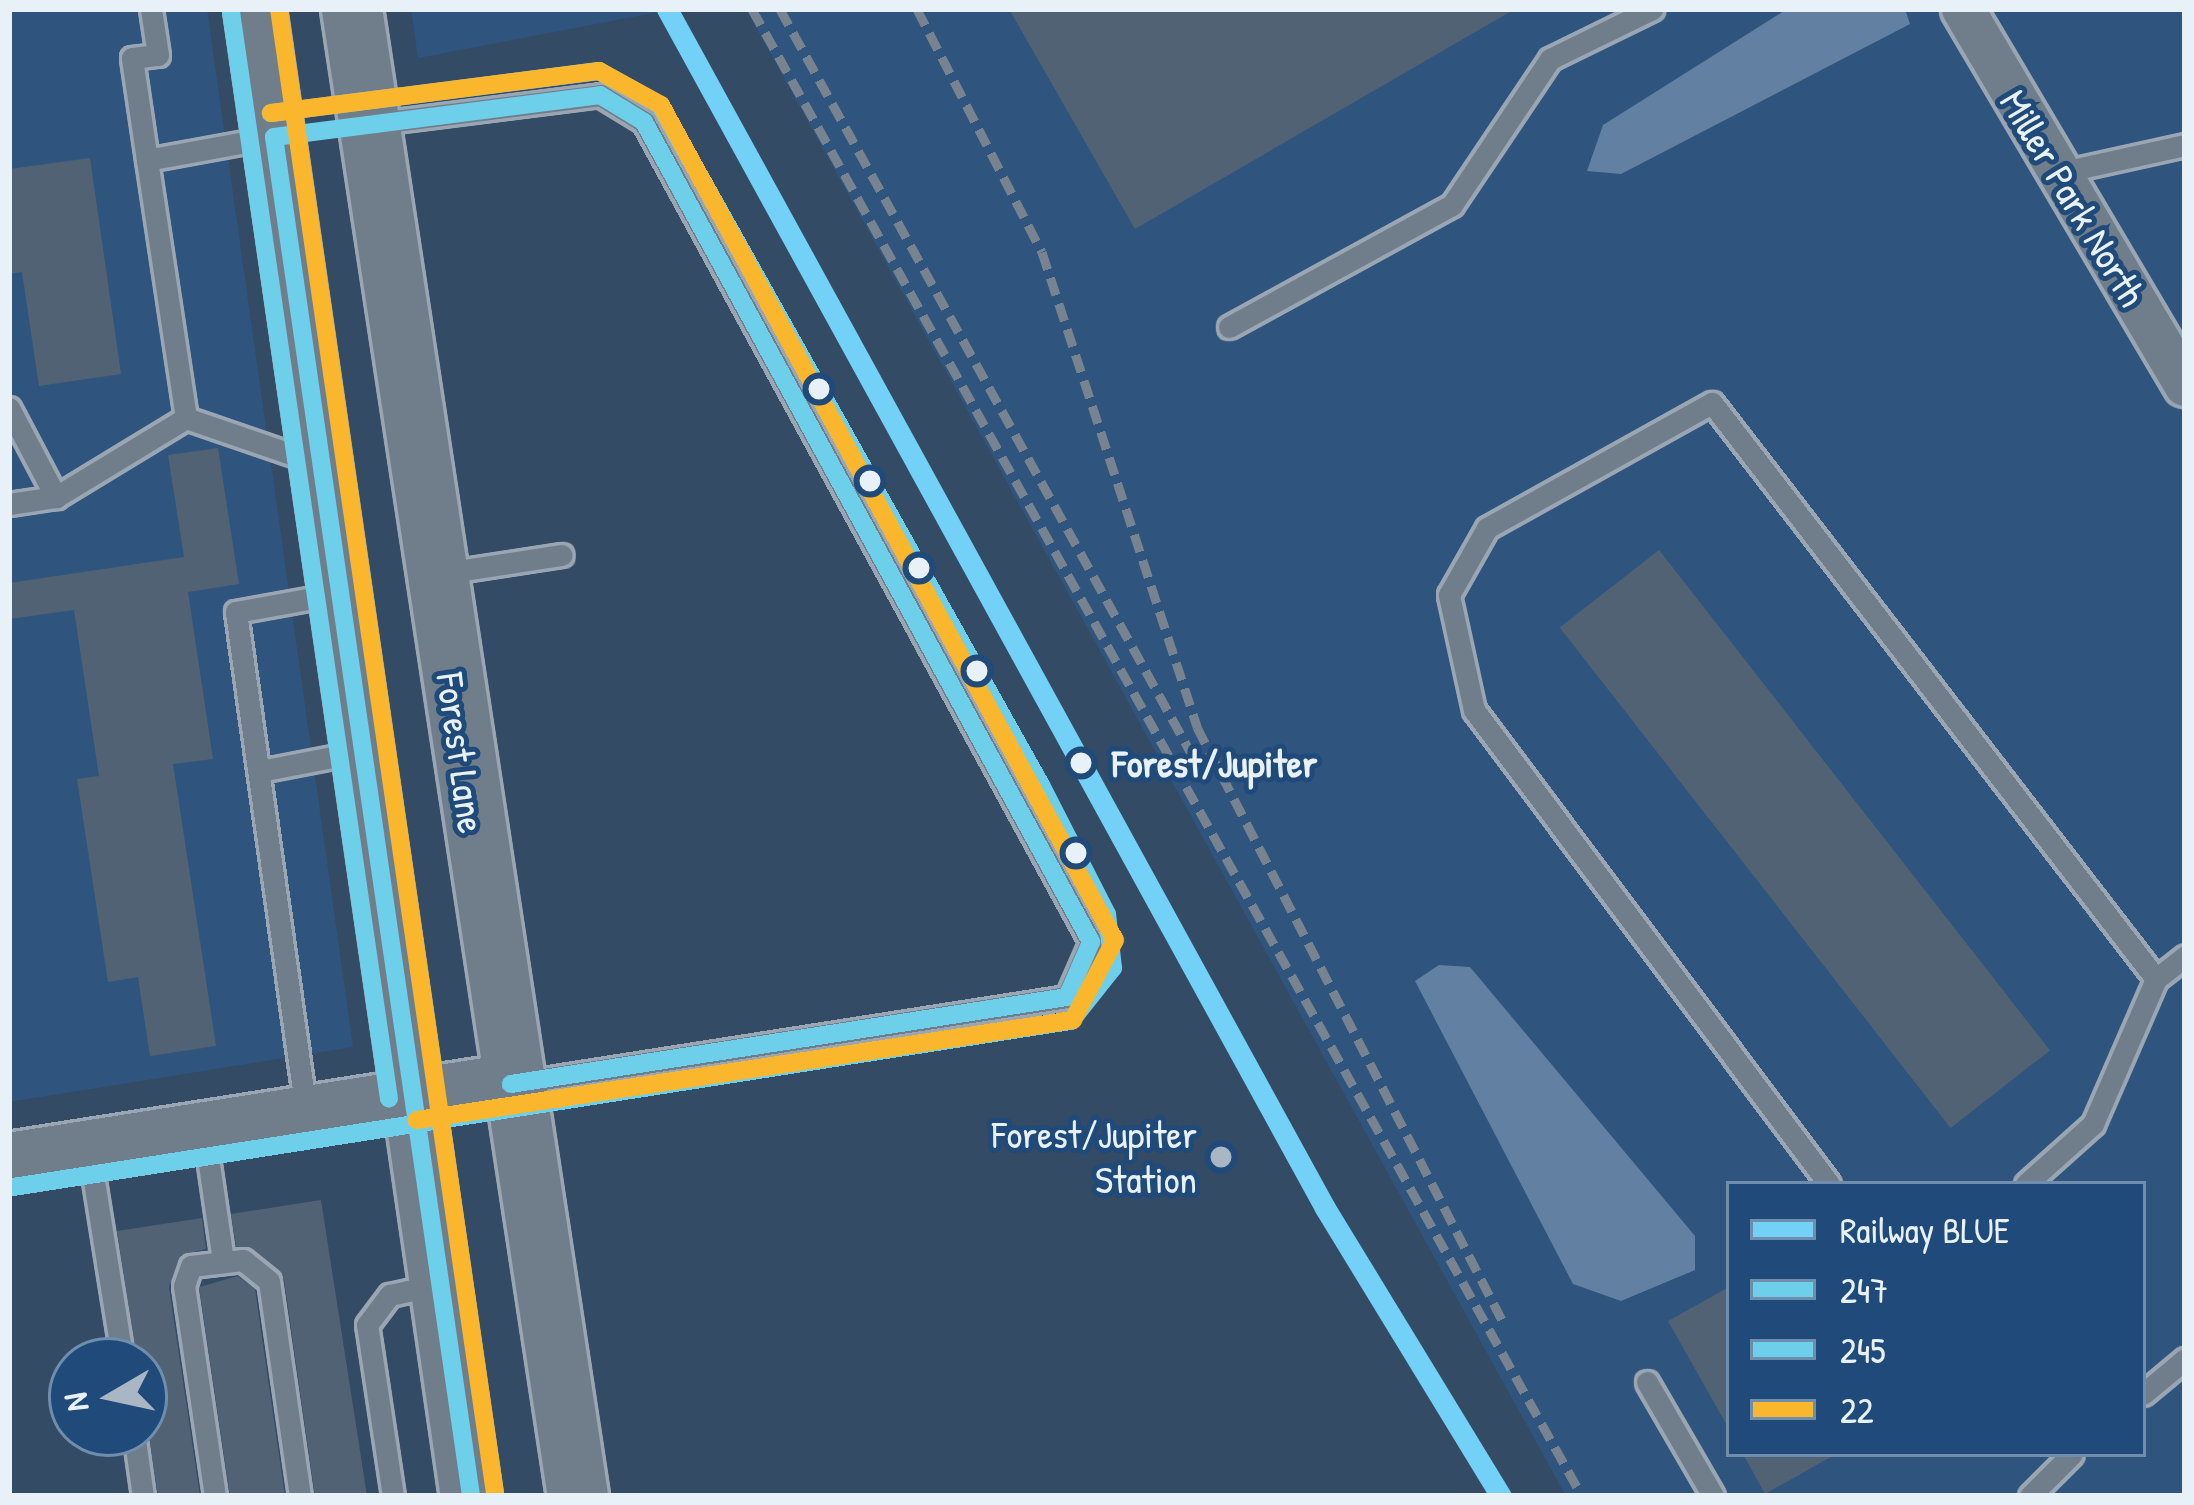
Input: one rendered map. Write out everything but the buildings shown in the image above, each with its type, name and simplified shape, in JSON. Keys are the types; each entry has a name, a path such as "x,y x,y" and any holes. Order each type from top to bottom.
{"main road":[{"path":"254,9 366,751 471,1496"},
{"name":"Forest Lane","path":"352,9 578,1496"},
{"path":"274,137 369,124"},
{"path":"341,593 435,574"},
{"path":"9,1163 512,1084"}],"street":[{"name":"Miller Park North","path":"1963,9 2185,385"}],"lane":[{"path":"151,9 158,55 132,58 186,418"},
{"path":"1229,327 1452,206 1550,59 1652,9"},
{"path":"369,124 600,95 644,122 1085,922 1089,963 1067,997 512,1084"},
{"path":"147,160 274,137"},
{"path":"2058,173 2185,145"},
{"path":"1827,1181 1474,710 1449,595 1487,528 1712,403 2156,979"},
{"path":"9,407 56,497"},
{"path":"186,418 323,465"},
{"path":"9,504 56,497 186,418"},
{"path":"435,574 562,555"},
{"path":"306,1114 236,612 341,593"},
{"path":"260,770 366,751"},
{"path":"2029,1181 2093,1124 2156,979 2185,956"},
{"path":"204,1131 223,1261"},
{"path":"88,1150 119,1337"},
{"path":"214,1496 184,1286 191,1266 223,1261 256,1264 269,1281 300,1496"},
{"path":"392,1496 368,1325 390,1295 441,1284"},
{"path":"2146,1392 2185,1359"},
{"path":"1647,1382 1713,1496"},
{"path":"137,1457 143,1496"},
{"path":"2030,1496 2069,1457"}],"shaded area":[{"path":"9,9 207,9 353,1047 9,1102"},
{"path":"411,9 674,9 418,58"},
{"path":"746,9 2185,9 2185,1496 1566,1496"},
{"path":"1787,9 1905,9 1910,24 1621,174 1587,171 1603,125"},
{"path":"1439,965 1470,967 1695,1236 1695,1270 1621,1301 1573,1284 1415,981"}],"railway":[{"path":"752,9 1582,1496"},
{"path":"780,9 1195,760"},
{"path":"917,9 1042,252 1197,727 1503,1322"}],"rail line":[{"name":"BLUE","path":"667,9 1325,1208 1501,1496"}],"transit line":[{"name":"22","path":"279,9 495,1493"},
{"name":"245","path":"231,12 389,1099"},
{"name":"245","path":"13,1187 1071,1021 1113,968 1107,914 1041,785 660,105 599,71 271,113"},
{"name":"22","path":"271,113 599,71 661,105 1115,940 1073,1020 417,1120"},
{"name":"247","path":"274,137 600,95 644,122 1091,942 1067,997 511,1084"},
{"name":"247","path":"274,137 471,1496"}],"place":[{"name":"Forest/Jupiter","path":"1081,763"},
{"name":"Forest/Jupiter Station","path":"1221,1157"}]}
